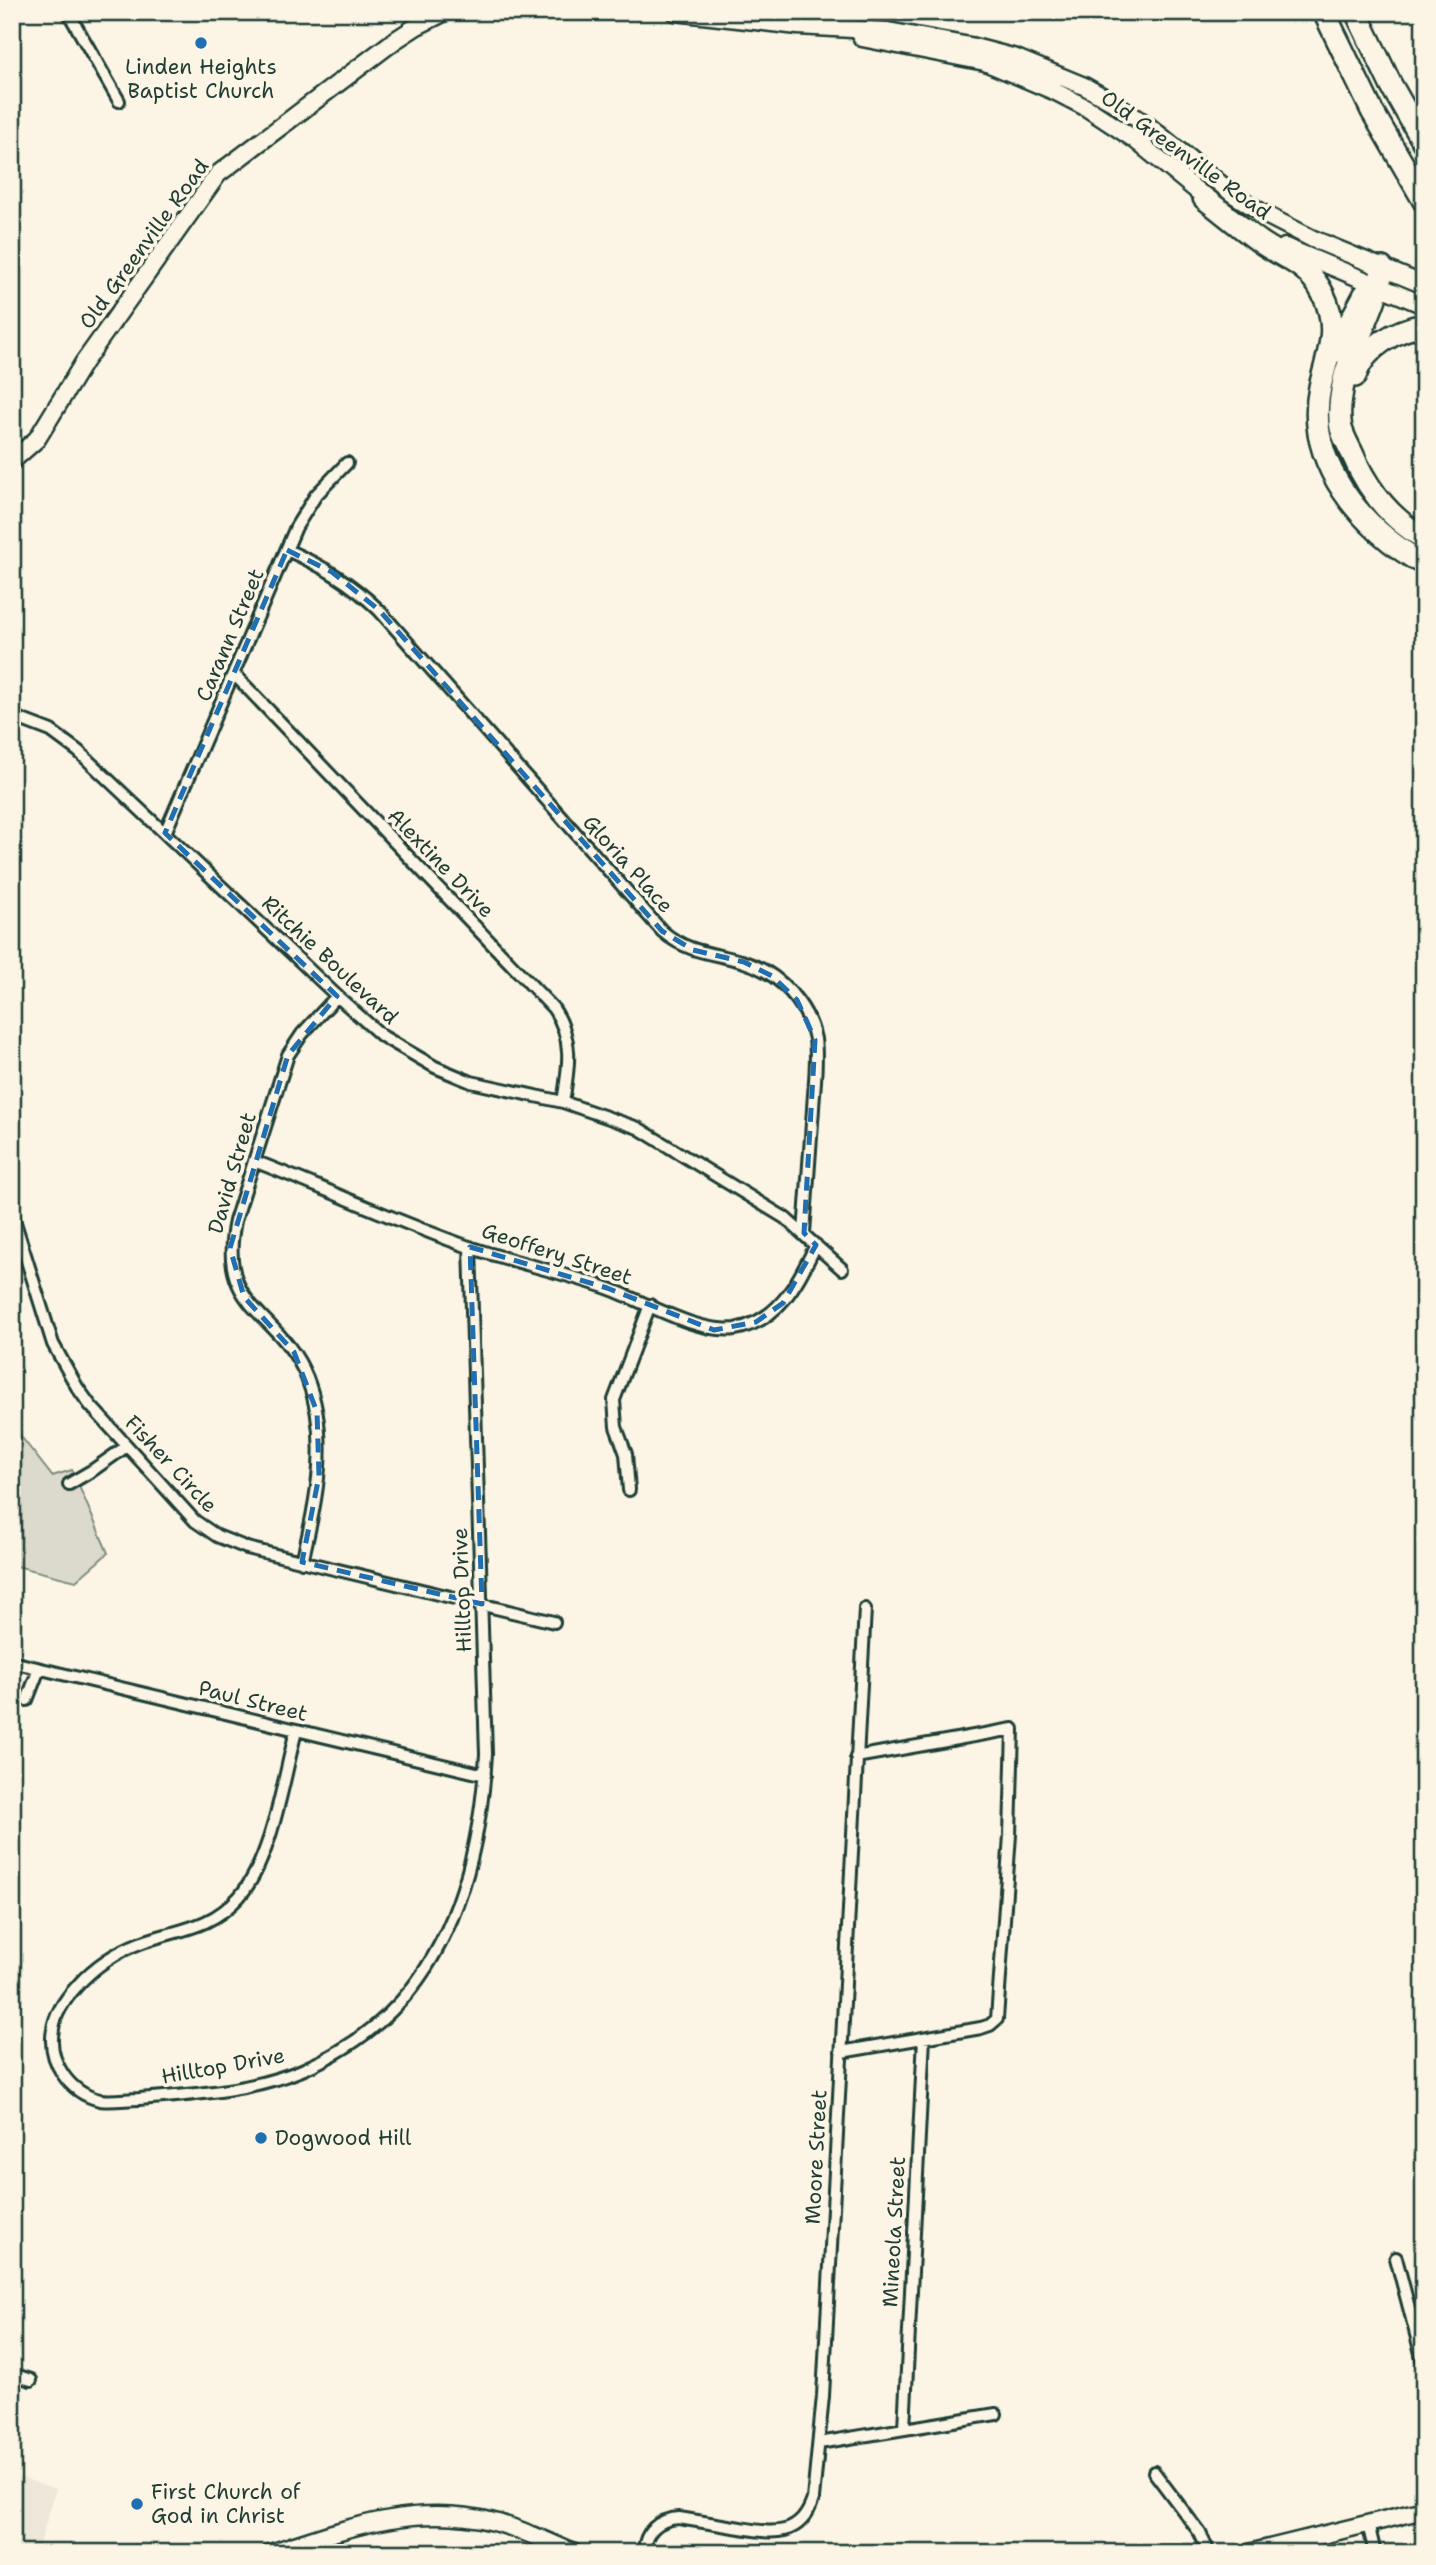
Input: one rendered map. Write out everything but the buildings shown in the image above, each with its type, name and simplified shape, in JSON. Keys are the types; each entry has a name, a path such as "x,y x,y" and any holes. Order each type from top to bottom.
{"highway":[{"path":"1324,12 1372,111 1424,201"},
{"path":"1356,12 1391,85 1424,143"},
{"path":"1204,198 1261,243 1301,265 1322,291 1331,318 1332,334 1329,360 1320,387 1319,431 1331,468 1350,502 1366,520 1399,550 1424,564"},
{"path":"1329,360 1378,279"},
{"path":"1378,279 1344,379 1340,404 1341,428 1366,484 1391,514 1424,538"},
{"path":"1356,464 1349,429 1348,406 1359,366 1368,353 1393,335 1424,325"}],"main road":[{"name":"Old Greenville Road","path":"12,461 37,439 84,362 218,174 401,36 445,12"},
{"name":"Old Greenville Road","path":"675,12 798,26 888,32 970,46 1050,71 1084,86 1136,118 1203,172 1264,214 1313,239 1424,305"},
{"name":"Old Greenville Road","path":"798,26 953,54 985,62 1020,76 1087,108 1134,139 1204,198 1266,238 1300,254 1378,279 1424,285"},
{"path":"1249,2553 1424,2510"},
{"path":"270,2553 372,2521 433,2514 492,2522 526,2532 574,2553"}],"street":[{"path":"68,12 119,101"},
{"name":"Carann Street","path":"165,833 296,527 308,505 346,463"},
{"name":"Gloria Place","path":"287,550 350,583 379,610 666,935 696,951 756,966 780,982 797,1000 815,1040 804,1233"},
{"name":"Alextine Drive","path":"233,674 553,1008 563,1025 569,1048 569,1069 563,1102"},
{"name":"Ritchie Boulevard","path":"12,716 40,726 64,740 382,1036 435,1067 493,1088 563,1102 638,1128 785,1218 842,1269"},
{"name":"David Street","path":"302,1562 319,1476 320,1430 317,1412 299,1361 279,1333 244,1297 231,1258 235,1221 288,1055 302,1034 337,996"},
{"name":"Geoffery Street","path":"254,1161 470,1247 607,1288 696,1325 714,1329 735,1329 749,1325 783,1303 792,1292 816,1245"},
{"name":"Fisher Circle","path":"12,1213 58,1355 87,1401 175,1500 206,1529 229,1542 302,1562 554,1622"},
{"name":"Hilltop Drive","path":"296,1731 261,1861 240,1896 222,1913 198,1927 140,1943 111,1958 86,1977 64,2004 53,2028 53,2052 62,2074 83,2093 105,2101 174,2096 268,2081 320,2062 368,2032 390,2012 414,1986 445,1935 470,1859 482,1807 485,1775 470,1247"},
{"path":"629,1490 626,1454 616,1427 614,1400 650,1305"},
{"path":"69,1484 127,1446"},
{"name":"Moore Street","path":"644,2553 645,2539 651,2530 669,2519 678,2518 773,2533 796,2526 807,2514 813,2500 820,2443 865,1609"},
{"name":"Paul Street","path":"12,1662 485,1775"},
{"path":"27,1700 39,1669"},
{"path":"841,2052 990,2025 999,2015 1013,1729 856,1757"},
{"name":"Mineola Street","path":"904,2428 924,2038"},
{"path":"1396,2258 1424,2365"},
{"path":"12,2374 31,2380"},
{"path":"820,2443 996,2414"},
{"path":"1154,2472 1200,2533 1209,2553"},
{"path":"1368,2524 1375,2553"}],"highlighted area":[{"path":"287,550 332,572 379,610 662,931 693,950 744,962 772,976 797,1000 815,1040 804,1233 816,1245 783,1303 756,1322 714,1330 607,1288 470,1247 482,1604 302,1562 319,1476 317,1412 294,1352 244,1297 230,1248 288,1055 337,996 165,833"}],"shaded area":[{"path":"12,1425 52,1476 72,1470 108,1553 76,1581 12,1565"},
{"path":"12,2475 56,2489 37,2553 12,2552"}],"place":[{"name":"Linden Heights Baptist Church","path":"201,43"},
{"name":"Dogwood Hill","path":"261,2138"},
{"name":"First Church of God in Christ","path":"137,2504"}]}
